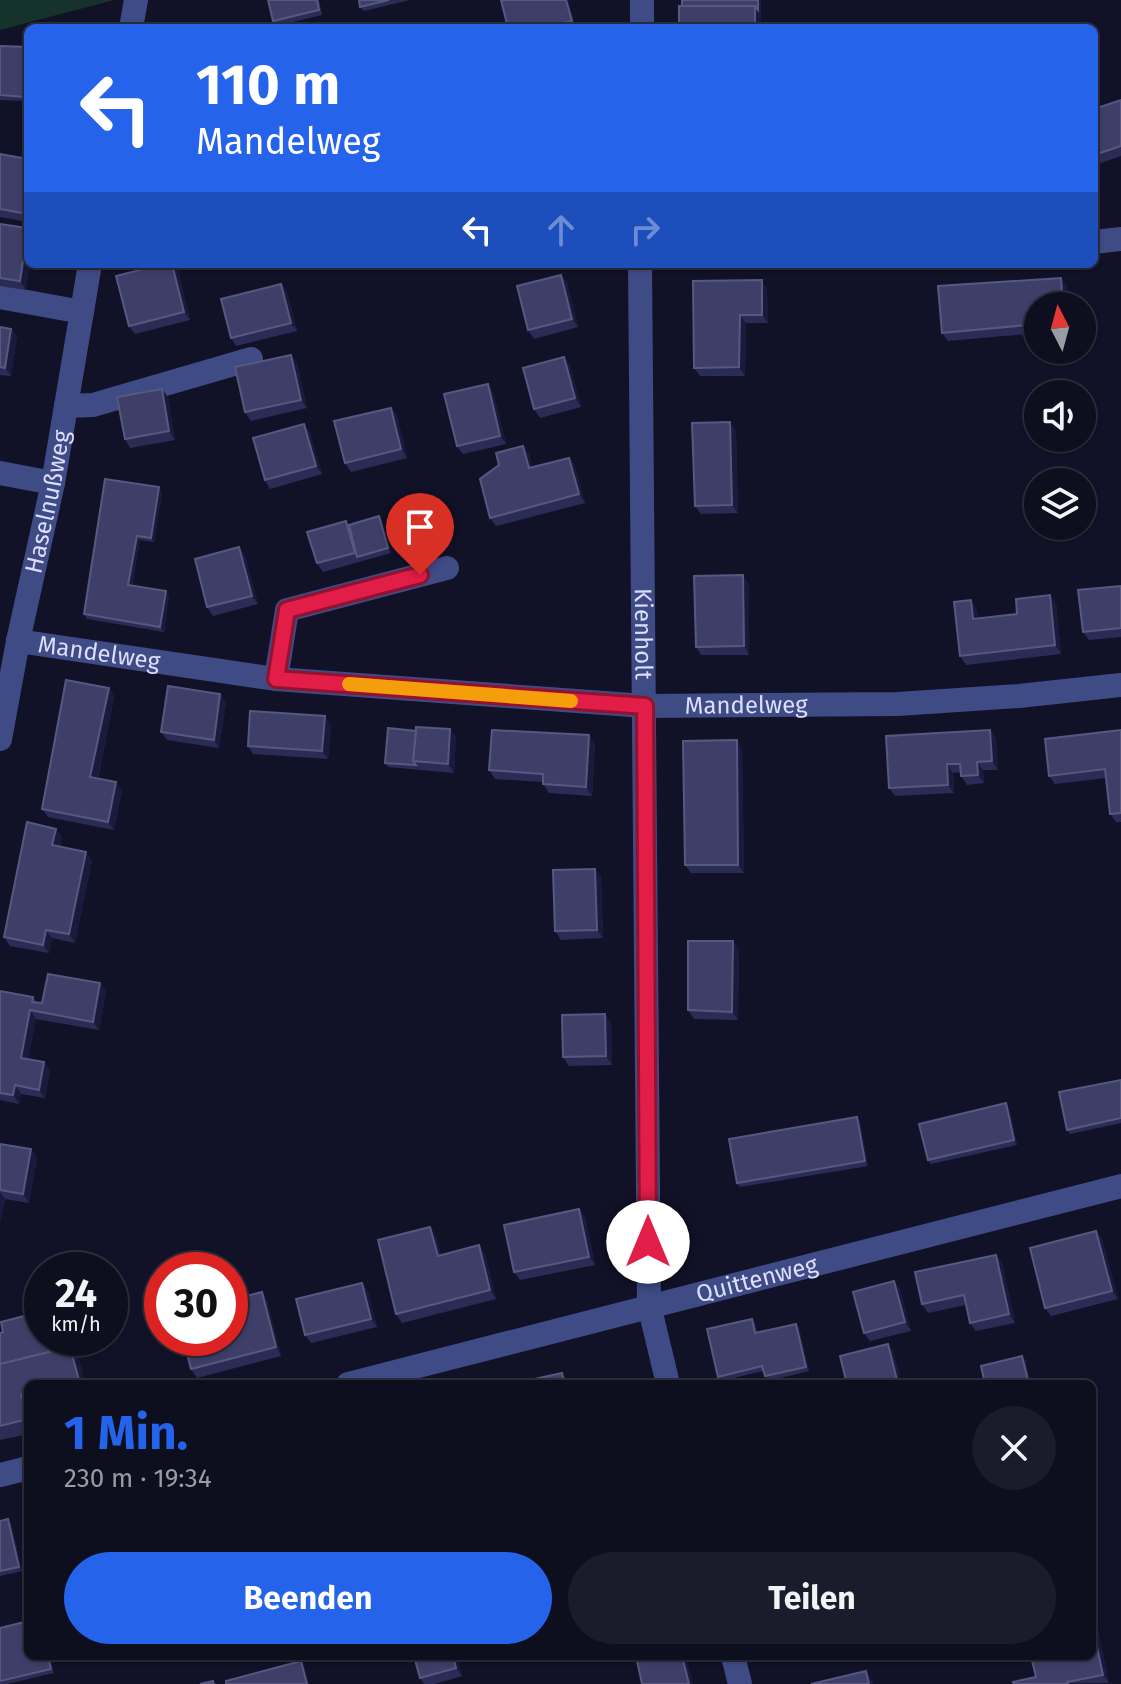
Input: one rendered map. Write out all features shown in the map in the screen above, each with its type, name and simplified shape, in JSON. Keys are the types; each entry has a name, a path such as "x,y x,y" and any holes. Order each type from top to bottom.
{"street":[{"path":"132,24 136,0"},
{"path":"642,0 642,24"},
{"path":"1098,242 1121,239"},
{"name":"Haselnußweg","path":"0,739 53,483 89,268"},
{"name":"Kienholt","path":"640,268 649,1305 667,1380"},
{"path":"0,297 82,312"},
{"path":"66,406 93,405 251,359"},
{"path":"0,473 53,483"},
{"path":"276,679 287,610 447,568"},
{"name":"Mandelweg","path":"18,641 276,679 645,706 898,704 1121,685"},
{"name":"Quittenweg","path":"363,1380 1121,1186"},
{"path":"0,1475 24,1469"},
{"path":"734,1660 740,1684"}],"green space":[{"path":"0,0 114,0 0,30"}],"building":[{"path":"268,0 317,0 319,10 273,21"},
{"path":"359,0 389,0 360,7"},
{"path":"501,0 566,0 572,21 560,24 507,24"},
{"path":"682,0 758,0 758,10 755,6 682,6"},
{"path":"679,6 755,6 755,24 679,24"},
{"path":"0,46 24,47 24,97 0,95"},
{"path":"1121,100 1121,146 1098,154 1098,108"},
{"path":"0,154 24,158 24,213 0,209"},
{"path":"0,224 24,227 20,281 0,278"},
{"path":"148,268 173,268 184,312 129,326 116,276"},
{"path":"561,275 572,319 528,330 517,286"},
{"path":"1061,278 1062,292 1024,292 1024,325 942,333 938,286"},
{"path":"762,280 762,315 740,315 739,367 694,368 693,281"},
{"path":"281,284 291,323 231,338 221,299"},
{"path":"0,327 11,329 5,368 0,367"},
{"path":"291,355 301,400 245,412 235,367"},
{"path":"564,357 575,398 534,409 523,368"},
{"path":"488,384 500,436 457,446 444,394"},
{"path":"162,389 169,431 125,439 117,397"},
{"path":"391,408 401,449 345,463 334,421"},
{"path":"730,422 732,505 695,506 692,423"},
{"path":"304,424 316,466 265,480 253,438"},
{"path":"523,446 529,468 569,458 579,494 490,518 480,479 499,465 496,453"},
{"path":"105,479 159,487 151,538 137,536 128,585 166,591 160,627 84,614"},
{"path":"379,516 388,548 357,557 349,525"},
{"path":"346,521 355,553 317,563 307,532"},
{"path":"239,547 252,596 207,607 195,559"},
{"path":"743,575 744,646 696,647 694,576"},
{"path":"1121,586 1121,628 1083,632 1078,590"},
{"path":"1050,595 1055,645 960,656 954,602 971,600 973,619 1017,614 1016,599"},
{"path":"66,680 109,688 90,777 116,782 108,822 42,809"},
{"path":"168,686 220,694 214,740 161,732"},
{"path":"250,711 325,716 322,751 248,746"},
{"path":"416,727 450,729 448,764 413,761"},
{"path":"388,728 416,731 413,761 416,765 385,763"},
{"path":"492,730 589,735 586,787 543,784 543,774 489,770"},
{"path":"990,730 992,761 977,762 978,775 961,776 960,764 947,764 948,785 889,788 886,736"},
{"path":"1121,730 1121,813 1110,814 1105,769 1049,776 1045,739"},
{"path":"737,740 738,865 685,865 683,741"},
{"path":"27,822 56,829 52,845 86,852 69,934 46,930 43,945 4,937"},
{"path":"595,869 597,930 555,931 553,870"},
{"path":"688,941 733,941 732,1012 688,1010"},
{"path":"48,974 100,983 93,1022 30,1010 21,1058 44,1062 39,1090 15,1085 13,1095 0,1093 0,991 33,997 32,1002 42,1003"},
{"path":"605,1014 606,1056 563,1057 562,1015"},
{"path":"1121,1080 1121,1118 1067,1130 1059,1092"},
{"path":"1006,1103 1014,1140 928,1160 919,1124"},
{"path":"857,1117 865,1161 737,1183 729,1139"},
{"path":"0,1144 31,1149 23,1194 0,1190"},
{"path":"579,1209 589,1257 514,1272 504,1225"},
{"path":"430,1227 438,1256 479,1245 490,1290 396,1314 378,1240"},
{"path":"1096,1231 1112,1291 1045,1308 1030,1248"},
{"path":"996,1255 1009,1314 970,1323 964,1295 922,1304 915,1272"},
{"path":"894,1281 905,1322 864,1333 853,1292"},
{"path":"362,1283 371,1319 305,1335 296,1299"},
{"path":"262,1292 276,1347 248,1354 248,1296"},
{"path":"24,1316 24,1356 33,1356 0,1364 1,1322"},
{"path":"752,1319 755,1333 796,1324 806,1367 765,1376 762,1366 718,1377 707,1329"},
{"path":"888,1344 897,1380 846,1380 840,1356"},
{"path":"33,1356 72,1356 79,1380 24,1380 24,1394 21,1395 24,1420 0,1426 0,1364"},
{"path":"188,1356 241,1356 191,1369"},
{"path":"1022,1356 1028,1380 984,1380 981,1366"},
{"path":"562,1373 564,1380 530,1380"},
{"path":"8,1519 19,1567 0,1571 0,1521"},
{"path":"24,1622 24,1660 49,1660 51,1669 0,1681 0,1628"},
{"path":"1096,1642 1103,1675 1068,1684 1013,1682 1036,1677 1032,1660 1096,1660"},
{"path":"415,1660 454,1660 456,1668 420,1678"},
{"path":"637,1660 683,1660 689,1684 642,1684"},
{"path":"301,1661 307,1684 226,1684 226,1681"},
{"path":"866,1671 869,1684 811,1684"}],"slow traffic":[{"path":"349,684 571,701"}],"route":[{"path":"420,575 287,610 276,679 645,706 648,1242"}]}
